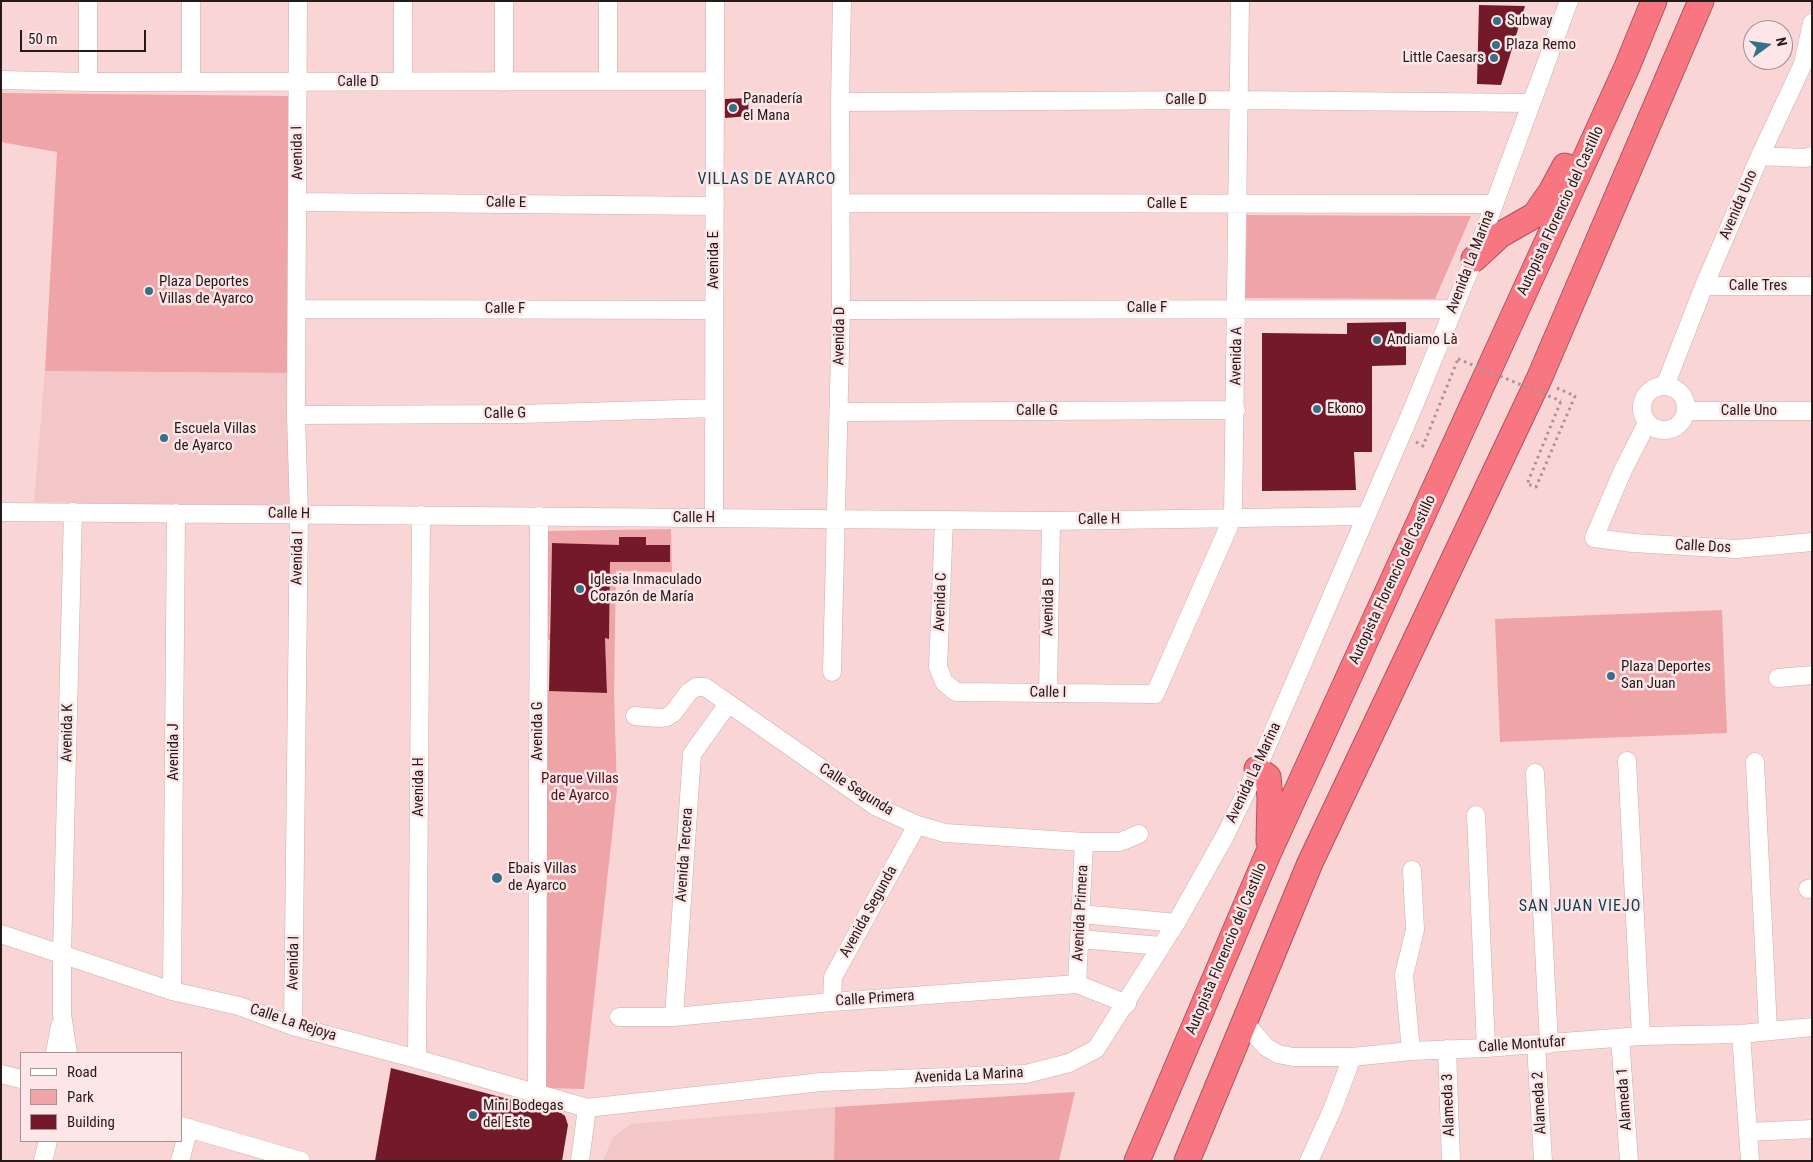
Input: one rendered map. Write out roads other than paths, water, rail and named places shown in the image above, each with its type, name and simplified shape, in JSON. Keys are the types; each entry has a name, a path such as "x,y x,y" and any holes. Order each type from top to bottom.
{"highway":[{"name":"Autopista Florencio del Castillo","path":"1137,1161 1268,854 1627,67 1654,1"},
{"path":"1187,1161 1310,863 1539,380 1701,1"},
{"path":"1474,259 1500,235 1534,215 1551,192 1590,118 1627,67"},
{"path":"1257,769 1268,777 1269,784 1268,854"}],"street":[{"path":"88,1 88,82"},
{"path":"191,1 191,82"},
{"name":"Avenida I","path":"293,1026 299,514 296,415 298,1"},
{"path":"402,81 403,1"},
{"path":"504,1 504,82"},
{"path":"608,1 608,81"},
{"name":"Avenida E","path":"714,518 715,1"},
{"name":"Avenida D","path":"832,672 841,310 840,102 842,1"},
{"name":"Avenida A","path":"1155,694 1234,517 1238,204 1237,100 1240,1"},
{"name":"Avenida La Marina","path":"587,1108 821,1082 1026,1074 1069,1064 1096,1049 1127,1004 1176,923 1226,834 1257,769 1474,259 1569,1"},
{"name":"Avenida Uno","path":"1665,386 1704,286 1760,156 1803,64 1812,23"},
{"name":"Calle D","path":"1,80 88,82 715,81"},
{"name":"Calle D","path":"840,102 1237,100 1531,103"},
{"path":"1760,156 1805,158 1812,156"},
{"name":"Calle E","path":"298,202 714,206"},
{"name":"Calle E","path":"841,203 1494,204"},
{"name":"Calle Tres","path":"1704,286 1812,286"},
{"name":"Calle F","path":"296,309 714,310"},
{"name":"Calle F","path":"841,310 1453,309"},
{"path":"1665,386 1676,390 1684,399 1686,411 1681,423 1671,430 1658,430 1647,423 1642,407 1644,399 1649,392 1657,387 1665,386"},
{"name":"Calle G","path":"296,415 521,414 714,408"},
{"name":"Calle G","path":"839,412 1236,410"},
{"name":"Calle Uno","path":"1686,411 1812,411"},
{"name":"Calle Dos","path":"1647,423 1623,470 1594,538 1633,543 1736,549 1812,542"},
{"name":"Calle H","path":"1,512 1051,521 1366,516"},
{"name":"Avenida K","path":"62,1014 73,512"},
{"name":"Avenida J","path":"172,991 176,513"},
{"name":"Avenida H","path":"417,1059 421,515"},
{"name":"Avenida G","path":"538,1095 539,516"},
{"name":"Avenida C","path":"944,520 938,667 944,682"},
{"name":"Avenida B","path":"1048,693 1051,521"},
{"path":"1778,678 1812,675"},
{"name":"Calle I","path":"944,682 956,692 1155,694"},
{"name":"Calle Segunda","path":"635,716 667,717 673,713 689,692 696,687 705,686 875,806 917,825 945,834 1084,842 1120,842 1139,834"},
{"name":"Avenida Tercera","path":"674,1017 692,754 728,704"},
{"path":"1627,761 1641,1036"},
{"path":"1755,762 1768,1030"},
{"name":"Alameda 2","path":"1535,773 1543,1044 1543,1161"},
{"path":"1476,815 1486,1048"},
{"name":"Avenida Segunda","path":"832,1002 833,977 917,825"},
{"name":"Avenida Primera","path":"1077,984 1082,914 1084,842"},
{"path":"1411,1051 1404,975 1414,930 1412,870"},
{"path":"1082,914 1176,923"},
{"name":"Calle La Rejoya","path":"1,934 172,991 239,1006 293,1026 417,1059 587,1108"},
{"path":"1080,939 1162,946"},
{"name":"Calle Primera","path":"619,1017 674,1017 832,1002 1077,984 1127,1004"},
{"path":"55,1052 62,1014"},
{"path":"62,1014 68,1052"},
{"name":"Calle Montufar","path":"1245,1024 1266,1047 1278,1054 1293,1058 1352,1057 1411,1051 1486,1048 1641,1036 1741,1034 1768,1030 1812,1028"},
{"path":"1741,1034 1750,1161"},
{"name":"Alameda 1","path":"1620,1038 1629,1161"},
{"name":"Alameda 3","path":"1447,1049 1451,1161"},
{"path":"1309,1161 1333,1108 1352,1057"},
{"path":"1,1074 20,1079"},
{"path":"580,1161 587,1108"},
{"path":"180,1161 185,1127 301,1161"},
{"path":"1748,1132 1812,1129"},
{"path":"43,1161 48,1142"}],"place":[{"name":"Subway","path":"1497,21"},
{"name":"Plaza Remo","path":"1496,45"},
{"name":"Little Caesars","path":"1494,58"},
{"name":"Panadería el Mana","path":"733,108"},
{"name":"Plaza Deportes Villas de Ayarco","path":"149,291"},
{"name":"Andiamo Là","path":"1377,340"},
{"name":"Ekono","path":"1317,409"},
{"name":"Escuela Villas de Ayarco","path":"164,438"},
{"name":"Iglesia Inmaculado Corazón de María","path":"580,589"},
{"name":"Plaza Deportes San Juan","path":"1611,676"},
{"name":"Ebais Villas de Ayarco","path":"497,878"},
{"name":"Mini Bodegas del Este","path":"473,1115"}],"district":[{"name":"VILLAS DE AYARCO","path":"767,180"},
{"name":"SAN JUAN VIEJO","path":"1580,907"}],"park label":[{"name":"Parque Villas de Ayarco","path":"580,788"}]}
